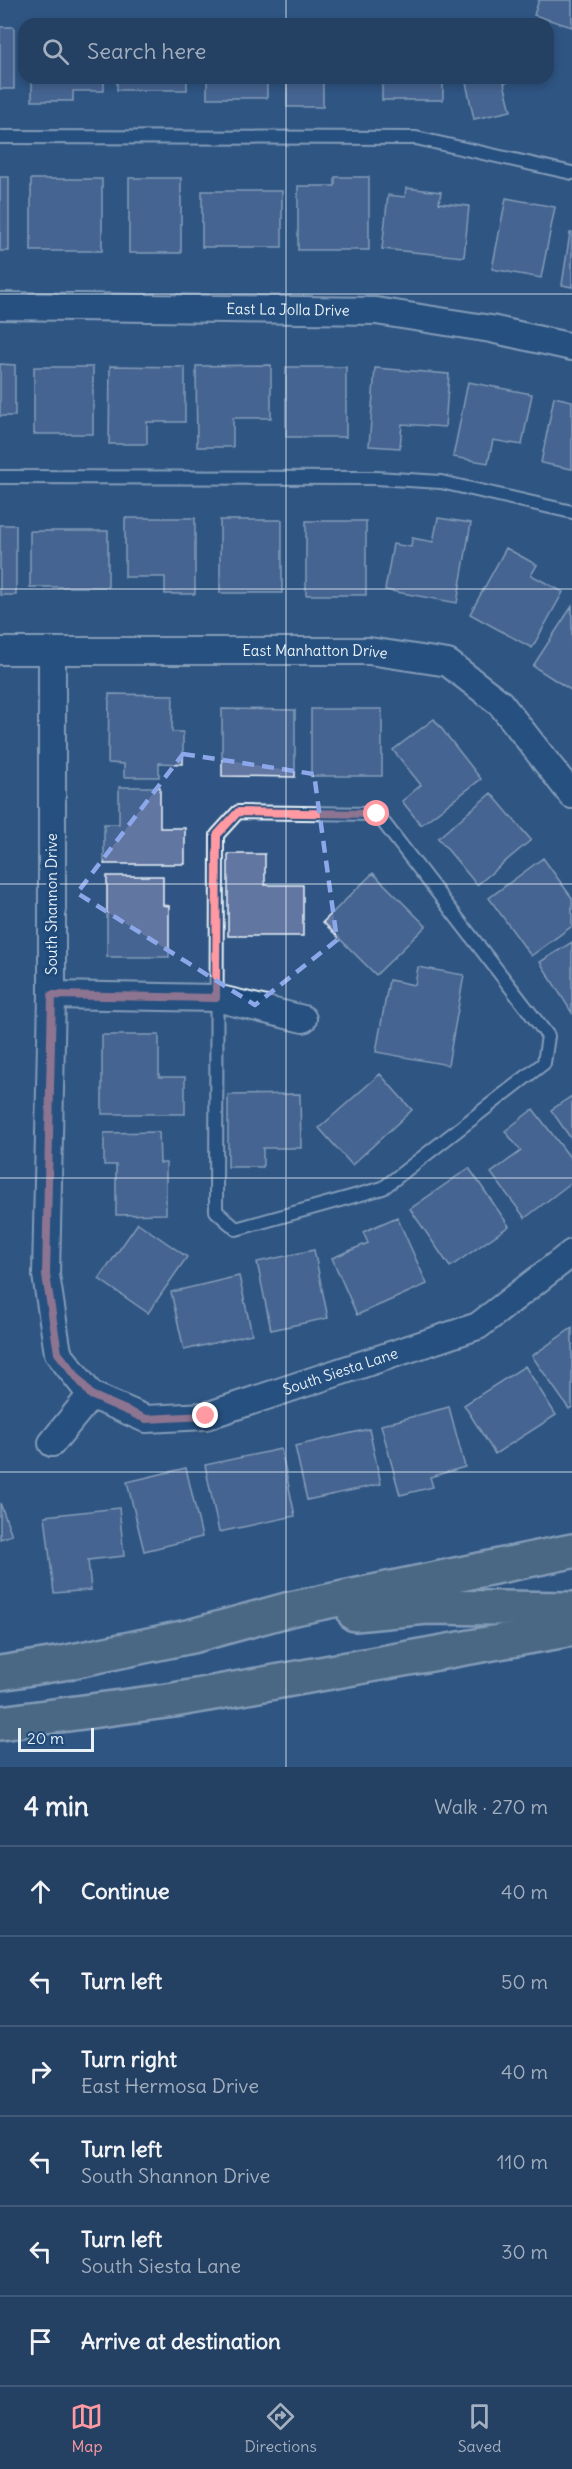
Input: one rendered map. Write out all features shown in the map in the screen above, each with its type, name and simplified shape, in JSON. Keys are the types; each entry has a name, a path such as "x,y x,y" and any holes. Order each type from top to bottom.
{"highway":[{"path":"0,1673 63,1663 192,1636 290,1609 572,1551"},
{"path":"192,1636 331,1617 427,1607 572,1608"},
{"path":"0,1723 174,1700 572,1629"}],"street":[{"name":"East La Jolla Drive","path":"0,306 376,311 491,329 572,347"},
{"name":"East Manhatton Drive","path":"0,651 369,651 448,663 500,703 572,795"},
{"name":"South Shannon Drive","path":"52,651 52,995 46,1275 58,1353 91,1395"},
{"path":"52,995 216,998 303,1019"},
{"name":"South Siesta Lane","path":"91,1395 146,1419 206,1416 478,1326 572,1253"},
{"path":"52,1443 91,1395"}],"lane":[{"path":"0,137 416,138 572,173"},
{"path":"0,477 376,478 441,482 572,512"},
{"path":"238,812 377,814 548,1036 544,1063 383,1188 236,1229 216,1211 216,998 217,835 238,812"}],"highlighted area":[{"path":"183,754 314,774 337,940 255,1005 77,893"}],"building":[{"path":"539,0 572,0 572,27 554,21 554,18 534,15"},
{"path":"0,27 14,27 14,89 0,89"},
{"path":"32,84 104,84 104,91 73,91 73,101 32,101"},
{"path":"117,84 187,84 187,90 117,90"},
{"path":"207,84 267,84 267,98 207,98"},
{"path":"287,84 323,84 323,107 287,107"},
{"path":"382,84 443,84 443,100 382,100"},
{"path":"466,84 504,84 511,111 474,119"},
{"path":"0,177 9,177 9,251 0,251"},
{"path":"335,177 369,177 369,250 298,250 298,186 335,186"},
{"path":"129,178 181,178 181,253 129,253"},
{"path":"31,179 102,179 102,251 31,251"},
{"path":"406,188 441,192 439,203 469,206 464,257 382,249 388,195 405,197"},
{"path":"202,191 282,191 282,247 202,247"},
{"path":"506,198 555,207 541,278 492,269"},
{"path":"570,233 572,233 572,287 562,285"},
{"path":"0,364 15,365 15,416 0,416"},
{"path":"271,365 271,418 233,418 233,447 197,447 196,366"},
{"path":"110,366 185,367 185,422 147,422 147,444 109,444"},
{"path":"34,367 93,367 93,434 34,434"},
{"path":"286,367 346,367 346,437 286,437"},
{"path":"375,368 449,374 445,427 402,424 400,448 369,446"},
{"path":"468,382 532,394 522,445 493,440 488,463 453,457"},
{"path":"554,397 572,401 572,469 541,463"},
{"path":"125,518 195,518 195,594 165,594 165,577 125,577"},
{"path":"438,518 471,523 457,603 385,590 393,544 411,547 412,538 433,542"},
{"path":"220,520 282,520 282,593 220,593"},
{"path":"306,521 366,521 366,595 306,595"},
{"path":"0,525 16,525 16,595 0,595"},
{"path":"30,531 108,531 108,587 30,587"},
{"path":"506,548 537,565 531,575 563,592 532,648 470,614"},
{"path":"572,606 572,691 533,666"},
{"path":"109,694 173,695 172,732 183,732 183,764 159,763 159,777 124,777 124,764 108,763"},
{"path":"222,709 295,710 295,777 222,776"},
{"path":"311,709 382,709 382,776 311,776"},
{"path":"434,719 481,779 421,825 402,801 421,785 393,750"},
{"path":"119,787 160,787 160,828 185,828 185,864 104,864 104,824 119,824"},
{"path":"491,793 531,840 477,885 438,838"},
{"path":"228,854 265,854 265,885 303,885 303,936 228,936"},
{"path":"543,858 572,898 572,926 531,956 489,898"},
{"path":"373,873 426,926 376,975 323,922"},
{"path":"107,876 163,876 163,905 169,906 169,957 107,957"},
{"path":"572,942 572,1013 540,962"},
{"path":"418,967 464,975 448,1065 376,1052 389,980 415,985"},
{"path":"102,1035 159,1035 159,1077 185,1077 185,1114 102,1114"},
{"path":"380,1074 412,1110 352,1165 319,1128"},
{"path":"300,1094 301,1148 263,1148 263,1167 228,1167 228,1095"},
{"path":"572,1096 572,1140 551,1110"},
{"path":"533,1109 572,1160 572,1182 525,1218 491,1173 521,1151 505,1131"},
{"path":"159,1132 160,1163 166,1163 166,1214 116,1215 116,1165 104,1165 104,1133"},
{"path":"469,1168 509,1226 450,1267 410,1209"},
{"path":"397,1217 427,1284 357,1315 332,1258 368,1243 363,1232"},
{"path":"138,1223 187,1257 148,1313 99,1279"},
{"path":"314,1250 328,1318 271,1330 257,1262"},
{"path":"239,1276 252,1334 184,1350 171,1292"},
{"path":"572,1328 572,1407 569,1409 532,1356"},
{"path":"525,1366 556,1415 495,1454 464,1405"},
{"path":"449,1407 465,1467 430,1477 433,1487 400,1495 381,1425"},
{"path":"369,1429 381,1484 307,1500 295,1446"},
{"path":"281,1449 295,1516 219,1532 205,1465"},
{"path":"186,1468 202,1537 144,1551 127,1482"},
{"path":"0,1503 12,1535 0,1539"},
{"path":"119,1508 124,1556 88,1560 91,1590 54,1593 45,1516"}],"route":[{"path":"206,1416 146,1419 91,1395 58,1353 46,1275 52,995 216,998 217,835 238,812 377,814"}]}
